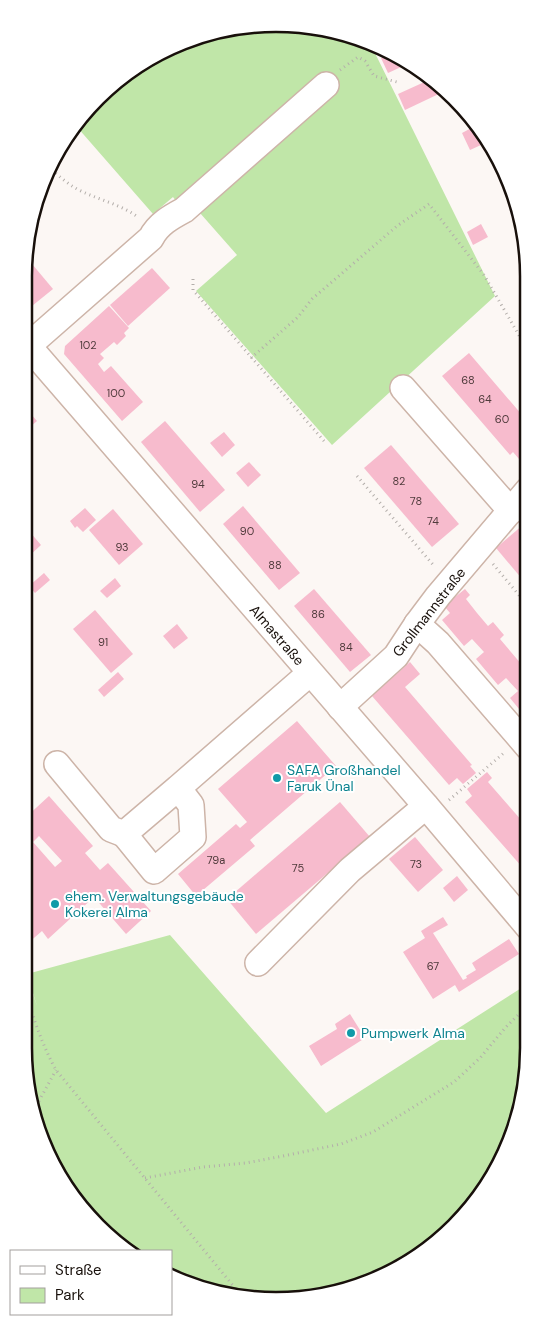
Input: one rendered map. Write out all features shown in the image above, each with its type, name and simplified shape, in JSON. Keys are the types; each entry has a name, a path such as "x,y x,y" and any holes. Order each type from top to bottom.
{"street":[{"path":"32,339 151,238 155,230 172,216 184,210 326,85"},
{"name":"Almastraße","path":"32,351 520,917"},
{"path":"403,388 511,511"},
{"name":"Grollmannstraße","path":"340,707 396,656 417,624 451,581 520,500"},
{"path":"417,624 438,643 518,748"},
{"path":"124,834 310,673"},
{"path":"57,764 111,830 124,834 154,871 193,837 191,806 178,788"},
{"path":"258,964 350,870 429,810"}],"path":[{"path":"326,85 332,76 358,57 365,62 374,76 397,82"},
{"path":"56,173 79,190 125,207 155,230"},
{"path":"251,358 298,317 312,299 397,226 429,204 484,276 520,338"},
{"path":"193,279 193,290 324,441"},
{"path":"357,476 439,572 451,581"},
{"path":"479,549 520,597"},
{"path":"429,810 518,748"},
{"path":"32,1012 40,1037 56,1070 236,1289"},
{"path":"145,1178 203,1167 246,1163 284,1156 341,1144 373,1132 454,1082 480,1058 520,1013"},
{"path":"38,1102 56,1070"}],"green space":[{"path":"276,32 324,37 355,45 375,54 495,296 332,445 196,291 237,255 200,213 228,186 179,205 173,197 153,214 81,131 104,104 128,83 155,65 198,45 229,37"},
{"path":"170,935 326,1113 520,989 520,1064 516,1096 508,1127 488,1170 470,1197 449,1221 412,1251 370,1274 324,1288 292,1292 261,1292 229,1288 198,1280 172,1268 172,1250 140,1250 128,1242 93,1209 65,1170 45,1127 37,1096 32,1048 32,991 37,1006 32,990 32,973"}],"building":[{"path":"383,57 401,67 388,73 381,58"},
{"path":"424,82 438,94 405,110 398,94"},
{"path":"470,129 485,150 484,151 481,145 470,150 462,133"},
{"path":"481,224 488,237 473,245 467,232"},
{"path":"33,265 53,289 32,306"},
{"path":"152,268 170,288 128,326 110,305"},
{"path":"109,306 129,328 124,333 126,336 117,345 114,342 100,354 104,358 98,364 104,372 111,366 143,402 122,421 64,354 65,346"},
{"path":"469,353 520,413 520,458 513,452 510,455 442,376"},
{"path":"32,415 37,421 32,425"},
{"path":"165,421 225,490 200,512 141,442"},
{"path":"224,432 235,445 222,457 210,443"},
{"path":"391,445 459,524 432,547 364,468"},
{"path":"249,462 261,475 248,487 236,473"},
{"path":"243,506 300,573 279,590 223,524"},
{"path":"85,508 96,520 83,532 77,526 75,528 70,521"},
{"path":"113,509 143,544 119,565 89,530"},
{"path":"520,527 520,576 496,548"},
{"path":"32,534 41,545 32,553"},
{"path":"44,573 50,580 35,593 32,590 32,583"},
{"path":"115,578 121,586 107,598 100,591"},
{"path":"314,589 371,655 350,672 294,606"},
{"path":"465,589 470,595 466,599 488,626 493,622 504,635 500,639 520,663 520,710 510,698 518,691 506,678 498,685 476,659 484,652 472,639 464,646 442,620 450,613 444,606"},
{"path":"95,610 133,654 111,673 73,629"},
{"path":"177,624 188,638 174,649 163,636"},
{"path":"410,662 420,674 405,687 472,765 470,766 476,773 463,784 457,778 449,785 372,696"},
{"path":"118,672 124,679 104,697 98,690"},
{"name":"SAFA Großhandel Faruk Ünal","path":"297,721 336,766 250,840 255,846 196,896 178,874 236,824 240,828 247,822 218,789"},
{"path":"487,772 492,778 488,782 520,819 520,865 465,802 472,796 467,789"},
{"path":"49,796 93,846 85,853 100,870 108,863 151,911 126,934 94,897 48,939 42,931 32,940 32,812","holes":["39,836 62,861 55,867 33,842"]},
{"path":"340,802 370,837 256,934 227,899"},
{"path":"415,837 443,870 418,892 389,859"},
{"path":"457,876 468,890 454,902 443,888"},
{"path":"443,917 448,925 433,933 463,980 476,970 472,963 509,939 519,954 459,992 455,985 433,999 403,952 425,938 421,931"},
{"path":"350,1014 365,1038 321,1066 309,1046 337,1029 335,1024"}],"place":[{"name":"SAFA Großhandel Faruk Ünal","path":"277,778"},
{"name":"ehem. Verwaltungsgebäude Kokerei Alma","path":"55,904"},
{"name":"Pumpwerk Alma","path":"351,1033"}]}
